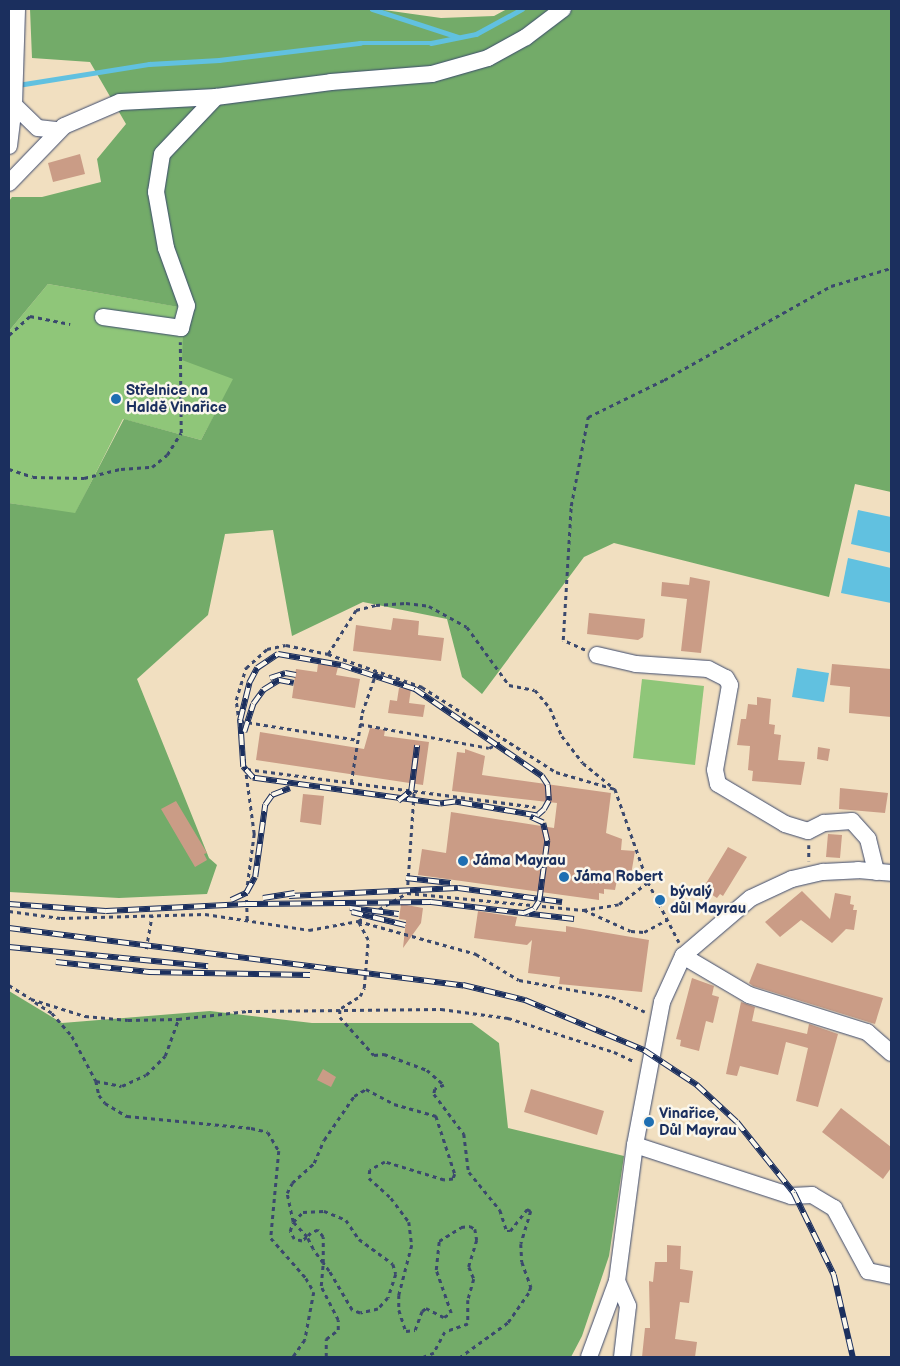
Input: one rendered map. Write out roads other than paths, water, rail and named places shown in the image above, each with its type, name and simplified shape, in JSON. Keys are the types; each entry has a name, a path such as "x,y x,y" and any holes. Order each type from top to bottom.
{"street":[{"path":"9,146 15,100 17,9"},
{"path":"9,183 58,130 74,120 120,102 216,97 331,82 432,74 488,58 526,37 563,9"},
{"path":"103,317 181,328 187,306 166,248 156,192 162,154 216,97"},
{"path":"15,100 38,128 58,130"},
{"path":"589,1357 617,1281 635,1145 648,1068 659,1017 673,973 684,955 751,898 792,879 823,872 884,872 868,839 852,821 824,823 808,831 785,824 718,784 715,770 730,685 726,678 708,669 636,664 597,656"},
{"path":"684,955 749,995 868,1032 891,1053"},
{"path":"635,1145 791,1196 812,1195 834,1208 868,1271 891,1276"},
{"path":"617,1281 628,1306 622,1357"}],"water":[{"path":"858,510 891,517 891,553 851,544"},
{"path":"848,558 891,568 891,603 841,593"},
{"path":"797,668 829,673 824,702 792,697"}],"waterway":[{"path":"372,9 458,37"},
{"path":"18,85 149,64 219,60 360,43 431,43 476,34 522,9"}],"railway":[{"path":"278,654 341,665 415,689 542,776 548,785 549,801 544,810 537,816 455,802 440,804 253,778 243,767 240,720 249,683 257,668 278,654"},
{"path":"270,678 285,673 296,675"},
{"path":"244,732 253,704 263,690 279,680 294,683"},
{"path":"398,801 411,791 417,745"},
{"path":"231,900 246,893 255,877 265,805 272,795 290,788"},
{"path":"524,913 534,909 539,901 547,841 543,823 530,817"},
{"path":"406,878 451,883"},
{"path":"289,896 458,888 562,902"},
{"path":"263,898 295,893"},
{"path":"9,904 106,911 246,904 431,902 574,919"},
{"path":"350,908 399,914"},
{"path":"352,912 405,925"},
{"path":"9,928 463,985 525,1000 644,1050 697,1085 737,1122 794,1193 834,1275 853,1357"},
{"path":"9,947 208,966"},
{"path":"56,962 149,972 310,975"}],"place":[{"name":"Střelnice na Haldě Vinařice","path":"116,399"},
{"name":"Jáma Mayrau","path":"463,861"},
{"name":"Jáma Robert","path":"564,877"},
{"name":"bývalý důl Mayrau","path":"660,900"},
{"name":"Vinařice, Důl Mayrau","path":"649,1122"}]}
